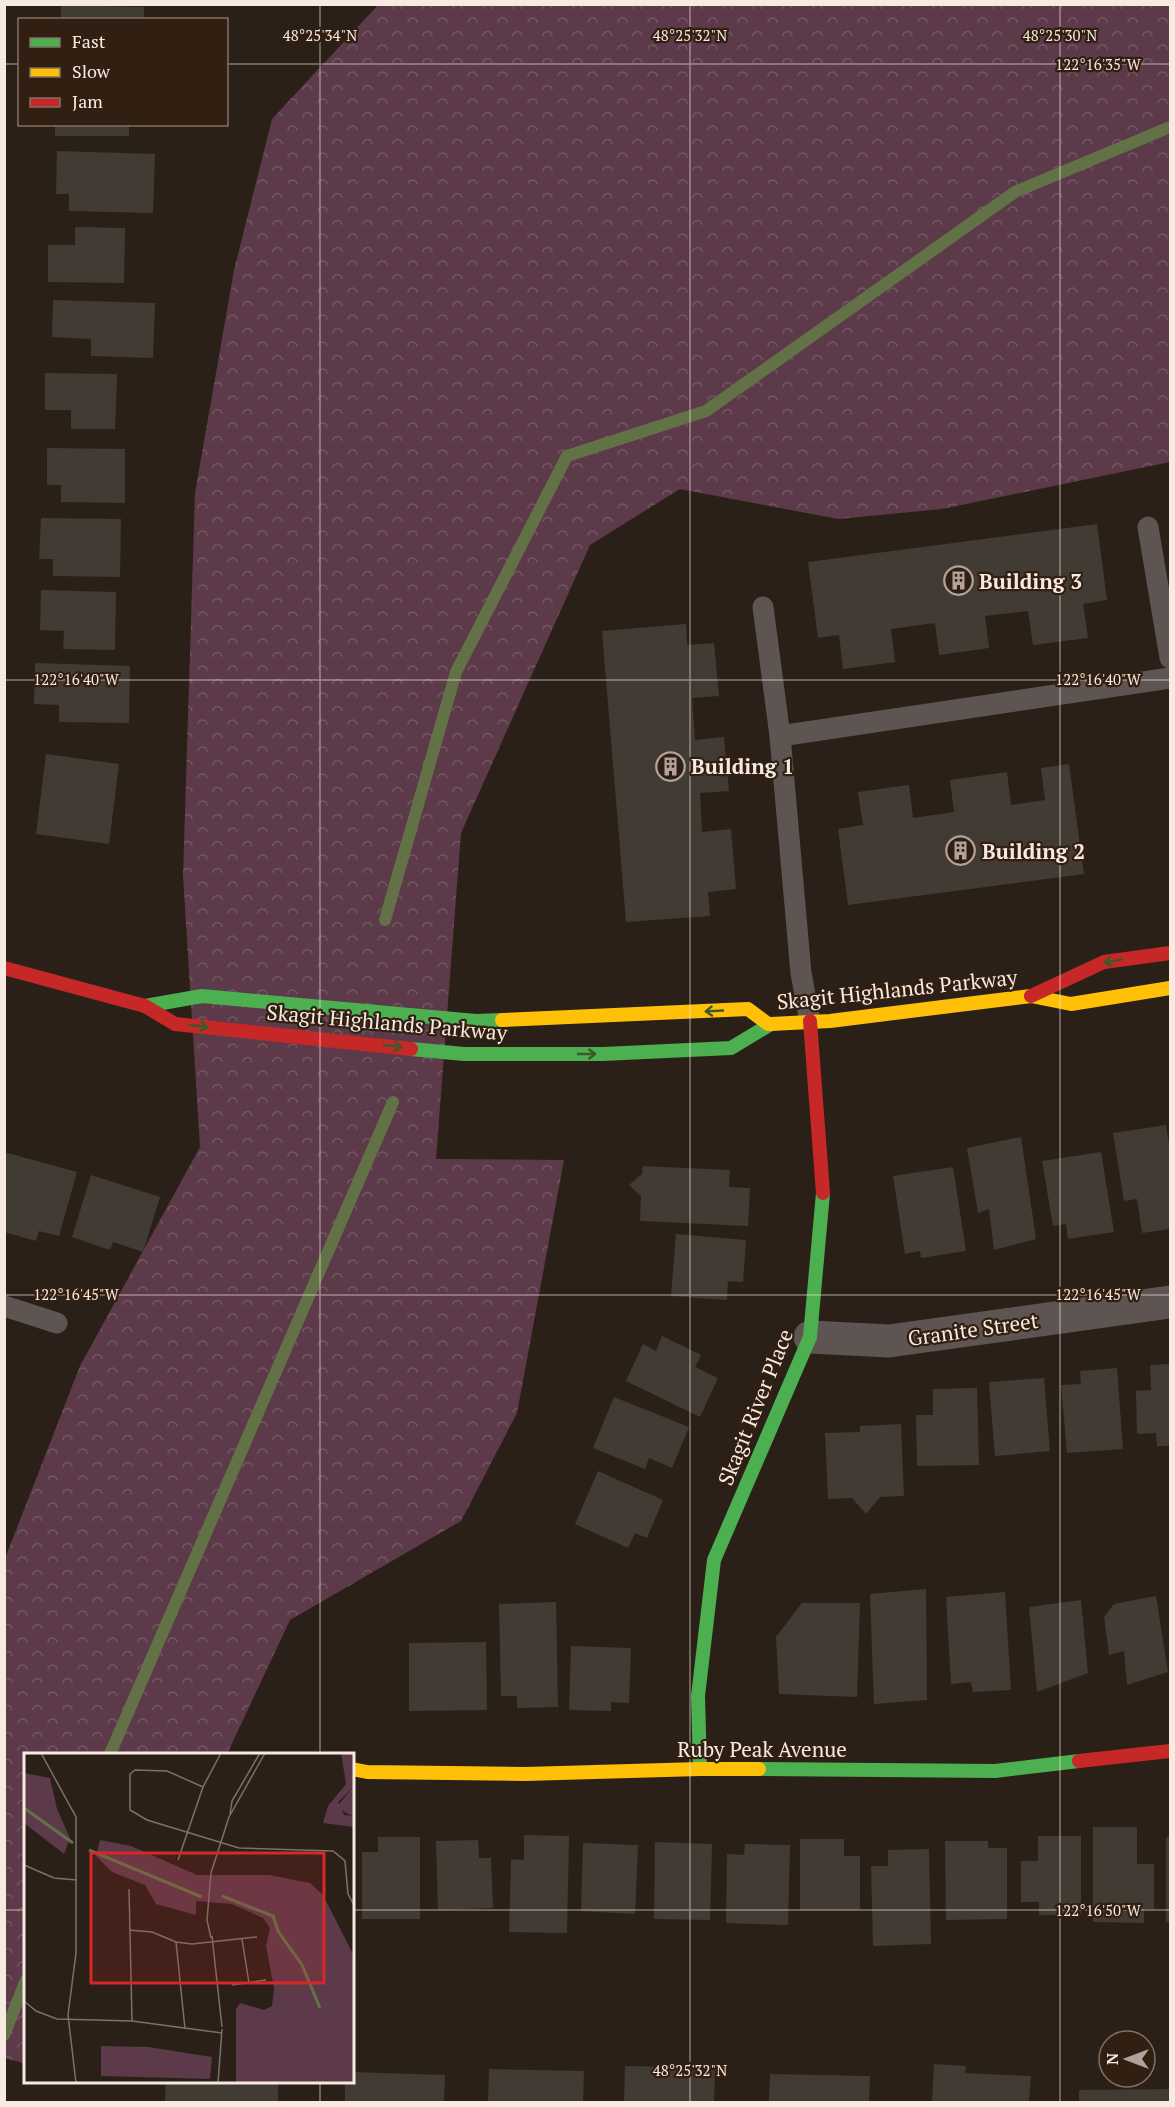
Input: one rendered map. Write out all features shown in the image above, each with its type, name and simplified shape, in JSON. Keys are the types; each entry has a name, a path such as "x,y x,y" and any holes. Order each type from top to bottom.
{"street":[{"name":"Skagit Highlands Parkway","path":"1031,996 1104,962 1170,953"},
{"name":"Skagit Highlands Parkway","path":"4,968 145,1006 175,1024 464,1054 603,1054 731,1048 768,1024 830,1020 1031,996 1071,1004 1170,988"},
{"name":"Skagit Highlands Parkway","path":"145,1006 202,996 476,1021 748,1010 768,1024"},
{"name":"Skagit River Place","path":"700,1769 698,1696 714,1560 810,1337 823,1191 810,1020"},
{"name":"Granite Street","path":"810,1337 889,1341 1170,1302"},
{"name":"Ruby Peak Avenue","path":"354,1769 367,1772 525,1774 700,1769 995,1771 1170,1750"}],"lane":[{"path":"1148,526 1170,658"},
{"path":"763,607 780,736 801,973 810,1020"},
{"path":"780,736 1170,678"},
{"path":"4,1306 57,1323"}],"green space":[{"path":"378,5 1170,5 1170,462 942,509 838,519 680,489 590,545 461,833 436,1159 564,1160 517,1413 461,1521 290,1620 227,1753 24,1753 24,2063 4,2058 4,1561 80,1366 200,1147 183,876 195,493 234,270 272,119"}],"building":[{"path":"61,5 144,7 144,18 61,18"},
{"path":"55,126 129,126 129,136 55,136"},
{"path":"57,151 155,154 153,213 69,211 69,194 56,194"},
{"path":"75,227 125,228 124,283 48,282 48,245 75,245"},
{"path":"53,300 155,303 153,358 91,356 91,339 52,337"},
{"path":"45,373 117,374 115,429 71,429 71,410 45,410"},
{"path":"47,448 125,449 125,503 61,502 61,485 47,485"},
{"path":"41,518 121,519 120,577 53,576 53,559 39,559"},
{"name":"Building 3","path":"1097,524 1107,600 1083,604 1088,638 1033,645 1028,611 985,616 989,648 939,655 935,623 891,629 895,662 843,669 839,635 818,638 808,562"},
{"path":"41,590 116,592 115,650 63,649 64,631 40,630"},
{"name":"Building 1","path":"686,624 687,645 714,643 719,696 692,698 695,740 724,737 729,791 700,793 702,832 731,829 736,889 708,892 710,916 626,922 602,631"},
{"path":"35,663 130,666 129,723 59,722 59,705 34,704"},
{"path":"46,754 119,764 109,844 36,834"},
{"name":"Building 2","path":"1069,764 1084,874 848,905 838,829 863,825 858,792 909,785 913,818 954,812 950,780 1007,772 1011,805 1045,800 1041,768"},
{"path":"1166,1125 1170,1151 1170,1229 1142,1233 1137,1199 1124,1201 1113,1133"},
{"path":"1021,1137 1036,1239 994,1250 989,1209 978,1213 967,1148"},
{"path":"4,1152 77,1172 59,1236 39,1231 36,1241 4,1232"},
{"path":"1101,1152 1114,1232 1068,1239 1066,1224 1053,1226 1042,1161"},
{"path":"643,1166 730,1170 729,1187 750,1188 748,1226 640,1221 641,1196 629,1185 642,1174"},
{"path":"953,1167 966,1251 921,1258 920,1251 905,1254 893,1176"},
{"path":"91,1175 160,1197 143,1252 113,1242 110,1250 72,1237"},
{"path":"676,1234 746,1240 743,1282 728,1281 727,1300 671,1296"},
{"path":"662,1336 701,1355 695,1367 718,1378 700,1417 626,1381 643,1344 656,1351"},
{"path":"1170,1364 1170,1446 1157,1446 1156,1433 1137,1434 1136,1391 1151,1390 1150,1365"},
{"path":"1117,1368 1123,1449 1067,1453 1061,1385 1081,1384 1080,1371"},
{"path":"1044,1378 1050,1451 995,1456 989,1382"},
{"path":"977,1388 979,1465 917,1466 916,1415 933,1415 933,1389"},
{"path":"614,1397 689,1427 672,1468 649,1458 645,1469 593,1448"},
{"path":"901,1424 904,1496 880,1497 866,1514 852,1498 828,1499 825,1433 860,1432 860,1426"},
{"path":"598,1471 663,1500 647,1538 635,1533 628,1548 575,1524"},
{"path":"926,1589 927,1700 874,1704 870,1594"},
{"path":"1005,1592 1011,1690 973,1692 971,1682 951,1684 946,1597"},
{"path":"1156,1596 1168,1672 1127,1685 1124,1651 1109,1655 1104,1617 1114,1604"},
{"path":"1081,1600 1088,1673 1037,1692 1029,1607"},
{"path":"556,1602 558,1707 517,1708 517,1696 501,1696 499,1604"},
{"path":"802,1603 860,1603 857,1697 779,1694 776,1637"},
{"path":"486,1642 487,1710 409,1711 409,1643"},
{"path":"571,1646 631,1648 629,1703 611,1702 611,1711 569,1710"},
{"path":"1093,1827 1137,1827 1137,1864 1154,1864 1154,1909 1144,1909 1144,1923 1093,1922"},
{"path":"524,1835 569,1836 567,1933 509,1932 511,1859 524,1860"},
{"path":"1038,1836 1081,1836 1081,1915 1039,1915 1039,1902 1021,1902 1021,1861 1038,1861"},
{"path":"378,1837 420,1837 420,1919 362,1919 362,1852 378,1852"},
{"path":"1166,1837 1170,1837 1170,1922 1166,1922"},
{"path":"800,1839 844,1839 844,1856 860,1856 860,1910 800,1910"},
{"path":"478,1840 479,1858 491,1858 493,1908 438,1910 436,1841"},
{"path":"945,1841 988,1841 988,1848 1007,1848 1007,1919 946,1920"},
{"path":"655,1842 712,1844 710,1920 654,1919"},
{"path":"583,1843 638,1845 635,1914 581,1911"},
{"path":"745,1844 790,1845 788,1925 726,1923 727,1854 744,1855"},
{"path":"929,1849 931,1944 873,1946 871,1866 888,1866 888,1850"},
{"path":"934,2064 966,2066 965,2073 1031,2076 1029,2102 932,2102"},
{"path":"625,2066 715,2068 714,2102 624,2102"},
{"path":"489,2069 584,2071 583,2102 488,2102"},
{"path":"354,2072 445,2075 444,2102 345,2102 345,2083 354,2083"},
{"path":"770,2074 870,2076 869,2102 769,2102"},
{"path":"166,2083 278,2083 278,2102 165,2102"},
{"path":"1170,2089 1170,2102 1079,2102 1079,2090"}],"waterway":[{"path":"385,920 456,672 567,456 706,411 1015,192 1170,127"},
{"path":"110,1753 393,1102"},
{"path":"4,2035 24,1985"}],"traffic: fast":[{"path":"145,1006 202,996 476,1021 502,1020"},
{"path":"411,1049 464,1054 603,1054 731,1048 771,1024"},
{"path":"700,1769 698,1696 714,1560 810,1337 823,1193"},
{"path":"759,1769 995,1771 1079,1761"}],"traffic: slow":[{"path":"771,1024 830,1021 1031,996 1071,1004 1170,988"},
{"path":"502,1020 748,1009 768,1024"},
{"path":"354,1769 367,1772 525,1774 759,1769"}],"traffic: jam":[{"path":"1031,996 1104,962 1170,953"},
{"path":"4,968 145,1006 175,1024 411,1049"},
{"path":"810,1021 823,1193"},
{"path":"1079,1761 1170,1751"}],"place":[{"name":"Building 3","path":"958,581"},
{"name":"Building 1","path":"670,766"},
{"name":"Building 2","path":"961,851"}]}
